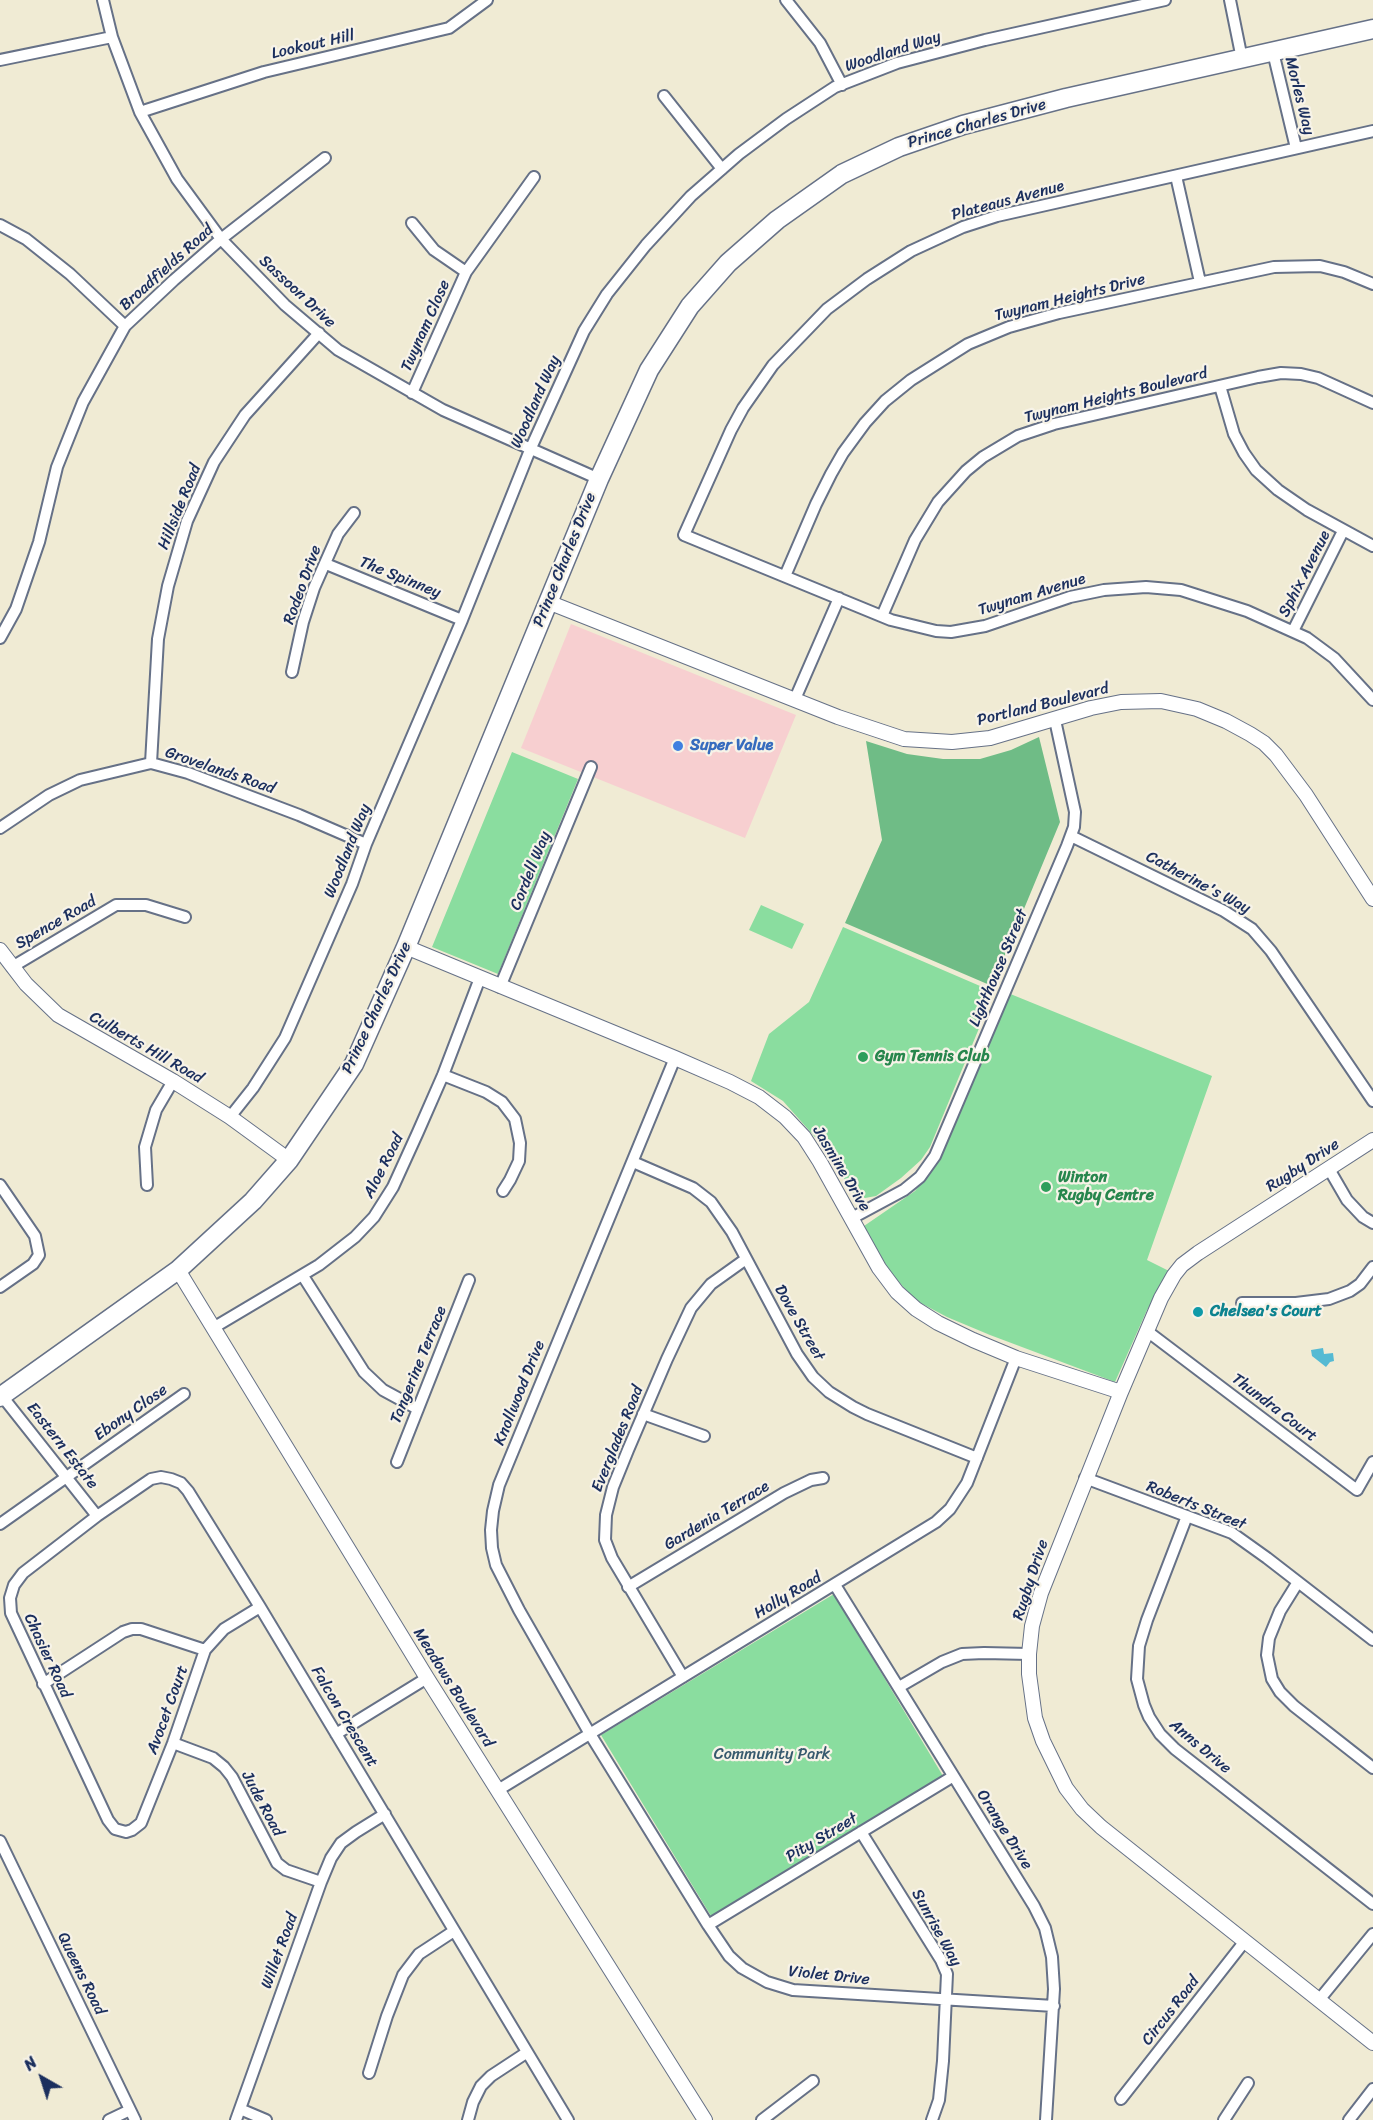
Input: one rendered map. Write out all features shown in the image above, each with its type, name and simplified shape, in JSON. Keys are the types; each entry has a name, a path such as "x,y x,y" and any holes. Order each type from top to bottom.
{"highway":[{"name":"Prince Charles Drive","path":"1,1396 178,1270 253,1202 289,1160 354,1064 406,947 599,479 649,370 690,306 728,262 777,220 842,174 899,147 963,125 1066,98 1373,29"}],"street":[{"name":"Sassoon Drive","path":"103,0 112,37 140,112 177,179 221,239 285,305 338,350 442,410 599,479"},
{"name":"Lookout Hill","path":"140,112 264,72 449,28 487,0"},
{"path":"786,0 820,43 842,85"},
{"name":"Woodland Way","path":"230,1117 253,1088 285,1038 462,620 530,450 584,331 607,294 646,246 691,196 722,169 786,119 842,85 897,63 985,40 1165,0"},
{"path":"1230,0 1242,59"},
{"path":"0,60 112,37"},
{"name":"Morles Way","path":"1273,52 1296,148"},
{"path":"664,96 722,169"},
{"name":"Plateaus Avenue","path":"684,535 731,430 756,387 791,345 827,309 847,293 911,251 963,227 1032,208 1373,131"},
{"name":"Broadfields Road","path":"0,638 16,609 39,542 57,467 74,424 83,402 125,326 221,239 325,158"},
{"path":"1176,176 1200,282"},
{"name":"Twynam Close","path":"412,393 466,272 534,177"},
{"name":"Twynam Close","path":"412,222 434,250 466,272"},
{"path":"0,225 26,239 70,274 125,326"},
{"name":"Twynam Heights Drive","path":"785,576 816,504 843,453 874,412 911,380 958,350 1009,327 1059,313 1274,267 1305,265 1344,272 1373,284"},
{"name":"Hillside Road","path":"151,763 158,639 168,586 187,521 214,462 245,415 318,333"},
{"name":"Twynam Heights Boulevard","path":"882,616 903,565 926,520 966,471 1018,436 1054,423 1258,376 1281,373 1301,374 1337,385 1373,403"},
{"path":"1220,386 1234,434 1256,470 1278,490 1344,531 1373,546"},
{"name":"Rodeo Drive","path":"292,672 314,588 338,534 354,513"},
{"name":"Sphix Avenue","path":"1293,631 1344,531"},
{"name":"Twynam Avenue","path":"684,535 882,616 922,629 951,632 986,626 1087,593 1146,587 1199,594 1247,611 1307,638 1334,658 1373,700"},
{"name":"The Spinney","path":"326,564 462,620"},
{"path":"795,699 839,598"},
{"name":"Portland Boulevard","path":"548,602 875,731 918,741 952,742 990,738 1106,705 1134,701 1161,701 1197,709 1250,734 1272,750 1292,776 1373,899"},
{"name":"Lighthouse Street","path":"852,1218 904,1190 920,1177 935,1156 1071,836 1075,819 1074,805 1055,720"},
{"name":"Grovelands Road","path":"0,828 50,795 80,780 151,763 199,777 299,814 366,844"},
{"name":"Cordell Way","path":"500,987 591,767"},
{"name":"Catherine's Way","path":"1071,836 1224,911 1252,929 1271,951 1373,1101"},
{"name":"Spence Road","path":"12,967 116,905 146,905 185,918"},
{"name":"Jasmine Drive","path":"406,947 675,1058 745,1089 767,1102 785,1117 812,1149 879,1268 906,1301 938,1323 973,1340 1016,1358 1121,1392"},
{"name":"Culberts Hill Road","path":"0,950 26,984 57,1015 173,1081 230,1117 289,1160"},
{"name":"Aloe Road","path":"213,1328 303,1276 355,1237 384,1203 443,1075 480,978"},
{"name":"Knollwood Drive","path":"590,1734 500,1574 492,1548 492,1521 495,1498 504,1473 675,1058"},
{"path":"443,1075 486,1092 507,1107 516,1119 520,1143 519,1161 503,1191"},
{"path":"147,1185 145,1147 156,1110 173,1081"},
{"name":"Rugby Drive","path":"1373,1140 1182,1265 1171,1279 1085,1478 1041,1593 1032,1626 1029,1654 1031,1696 1035,1718 1051,1760 1074,1799 1101,1827 1373,2043"},
{"name":"Dove Street","path":"633,1162 682,1182 705,1196 726,1221 796,1354 813,1377 829,1392 878,1419 977,1458"},
{"path":"1329,1168 1347,1200 1373,1224"},
{"path":"0,1185 35,1236 39,1256 33,1264 0,1287"},
{"name":"Everglades Road","path":"683,1677 608,1550 604,1525 614,1487 691,1308 711,1284 746,1259"},
{"path":"1242,1303 1296,1303 1329,1299 1350,1292 1373,1268"},
{"name":"Meadows Boulevard","path":"178,1270 427,1678 705,2120"},
{"path":"303,1276 364,1372 394,1397 418,1409"},
{"name":"Tangerine Terrace","path":"397,1462 469,1280"},
{"name":"Thundra Court","path":"1147,1331 1357,1490 1373,1462"},
{"name":"Holly Road","path":"498,1790 920,1532 943,1515 963,1491 1016,1358"},
{"name":"Ebony Close","path":"0,1524 184,1394"},
{"name":"Eastern Estate","path":"1,1396 97,1516"},
{"path":"644,1414 704,1436"},
{"name":"Falcon Crescent","path":"97,1516 151,1479 161,1477 171,1479 181,1483 188,1491 568,2120"},
{"name":"Gardenia Terrace","path":"628,1587 784,1493 811,1480 823,1478"},
{"name":"Roberts Street","path":"1085,1478 1232,1533 1373,1640"},
{"name":"Chasier Road","path":"97,1516 23,1573 14,1585 10,1598 11,1613 108,1820 111,1825 121,1831"},
{"name":"Anns Drive","path":"1187,1516 1139,1646 1137,1678 1149,1717 1160,1734 1175,1749 1373,1904"},
{"path":"1298,1582 1280,1611 1269,1638 1267,1655 1272,1679 1280,1692 1294,1706 1373,1768"},
{"name":"Orange Drive","path":"835,1584 1042,1922 1052,1957 1054,2006 1046,2120"},
{"name":"Avocet Court","path":"121,1831 132,1830 141,1823 173,1743 205,1650 224,1629 260,1607"},
{"path":"43,1684 123,1632 132,1629 141,1629 205,1650"},
{"path":"899,1687 934,1666 962,1654 1029,1654"},
{"path":"336,1734 427,1678"},
{"name":"Violet Drive","path":"590,1734 708,1925 735,1963 749,1973 776,1985 807,1991 1054,2006"},
{"name":"Jude Road","path":"173,1743 213,1758 224,1767 232,1777 277,1863 286,1870 321,1882"},
{"name":"Pity Street","path":"708,1925 952,1777"},
{"name":"Willet Road","path":"238,2115 331,1858 342,1843 385,1815"},
{"name":"Sunrise Way","path":"861,1832 944,1967 948,1981 940,2090 937,2109 932,2120"},
{"name":"Queens Road","path":"0,1841 132,2115"},
{"path":"369,2073 403,1975 419,1954 454,1931"},
{"path":"1319,2000 1373,1934"},
{"name":"Circus Road","path":"1121,2098 1245,1941"},
{"path":"468,2120 473,2102 482,2086 491,2076 526,2053"},
{"path":"762,2120 813,2081"},
{"path":"1224,2120 1248,2083"},
{"path":"1349,2120 1373,2089"},
{"path":"109,2120 132,2115"},
{"path":"238,2115 266,2120"}],"shaded area":[{"path":"571,624 796,715 745,838 521,748"}],"green space":[{"path":"1039,737 1060,822 992,986 845,923 882,840 866,741 907,754 943,759 980,759 1011,750"},
{"path":"512,752 578,779 498,974 432,947"},
{"path":"761,905 804,924 792,949 749,930"},
{"name":"Gym Tennis Club","path":"843,927 994,992 930,1147 921,1160 901,1178 876,1196 865,1198 853,1193 822,1145 783,1101 751,1081 769,1034 809,1002"},
{"name":"Winton Rugby Centre","path":"1008,993 1212,1076 1147,1260 1169,1271 1147,1310 1115,1382 990,1335 947,1317 915,1300 890,1272 864,1226 915,1191 938,1162"},
{"name":"Community Park","path":"834,1594 943,1776 711,1916 601,1735"}],"water":[{"path":"1323,1348 1324,1354 1333,1353 1334,1361 1326,1367 1312,1356 1311,1350"}],"place":[{"name":"Super Value","path":"678,746"},
{"name":"Gym Tennis Club","path":"863,1057"},
{"name":"Winton Rugby Centre","path":"1046,1187"},
{"name":"Chelsea's Court","path":"1198,1312"}]}
